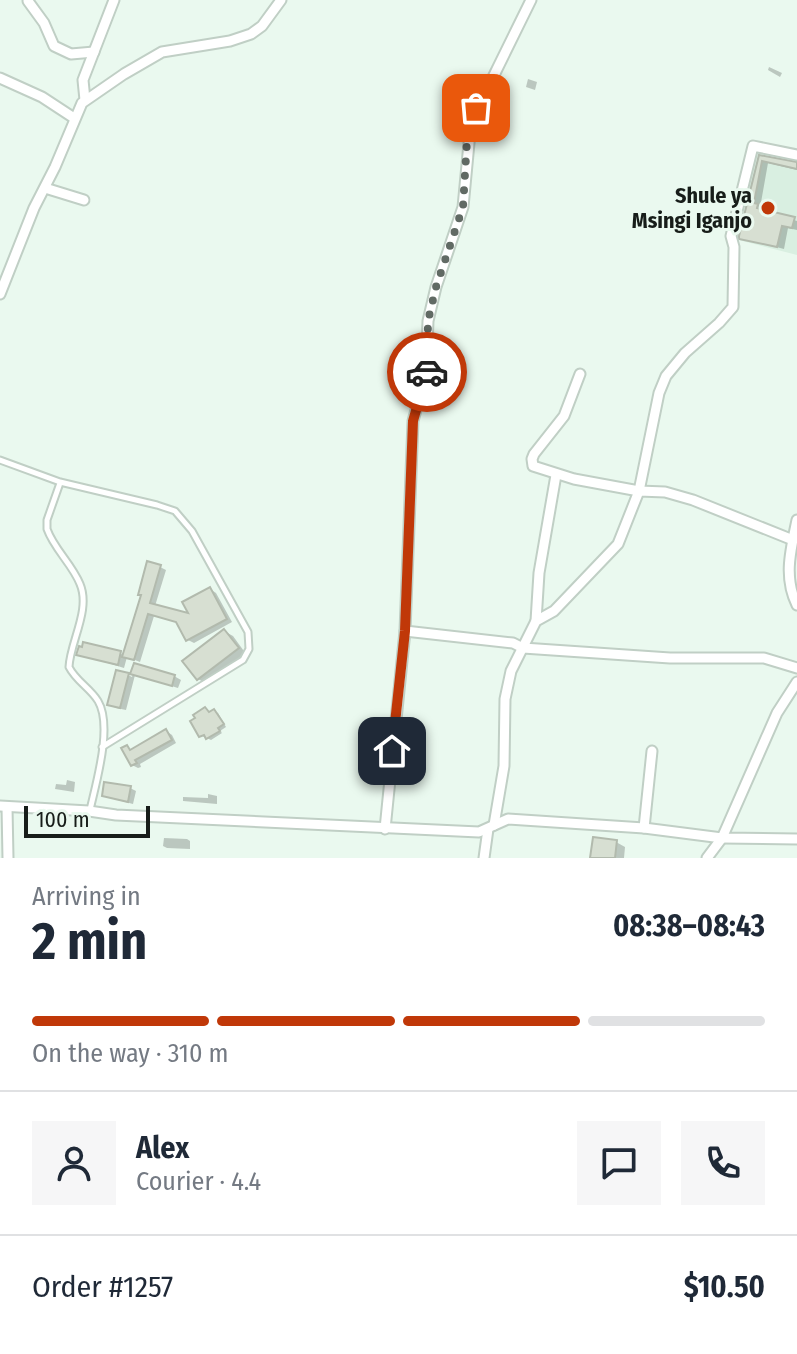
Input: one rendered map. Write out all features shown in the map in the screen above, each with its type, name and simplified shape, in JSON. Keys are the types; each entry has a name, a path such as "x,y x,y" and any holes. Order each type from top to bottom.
{"street":[{"path":"85,100 83,80 114,0"},
{"path":"0,294 34,208 85,100 162,52 230,41 251,34 262,26 281,0"},
{"path":"385,829 405,631 413,421 426,373 431,304 463,207 471,122 531,0"},
{"path":"28,1 37,10 54,46 61,52 94,52"},
{"path":"0,78 42,97 74,118"},
{"path":"536,621 554,611 612,553 623,534 639,491 659,393 666,376 733,307 734,247 731,236 753,146 797,155"},
{"path":"45,188 84,200"},
{"path":"580,374 564,416 532,459 533,466 556,475 639,491 665,492 793,540"},
{"path":"484,858 504,766 507,683 536,621 539,573 556,475"},
{"path":"797,520 789,563 790,588 797,605"},
{"path":"405,631 513,643 523,648 670,658 764,658 797,668"},
{"path":"707,858 722,838 777,713 797,682"},
{"path":"644,828 652,751"},
{"path":"8,858 3,806 116,815 479,832 508,819 644,828 722,838 797,839"}],"lane":[{"path":"0,460 60,482 163,506 179,514 192,531 250,639 247,655 239,663 102,747"},
{"path":"60,482 47,527 52,542 81,588 78,636 69,665 76,678 100,703 103,727 89,811"}],"shaded area":[{"path":"753,141 797,151 797,255 727,237"}],"building":[{"path":"759,155 797,162 797,169 762,161 754,203 758,204 757,208 795,217 792,228 782,226 777,247 739,239"},
{"path":"147,561 161,565 150,603 188,613 182,602 210,587 227,619 186,641 176,622 148,614 134,660 122,657 141,595 138,595"},
{"path":"224,629 239,648 197,680 182,661"},
{"path":"83,642 121,651 118,665 76,655"},
{"path":"134,663 175,675 172,686 130,674"},
{"path":"116,670 129,673 120,708 107,705"},
{"path":"205,707 209,712 214,709 224,724 218,728 220,731 206,739 204,735 199,737 190,721"},
{"path":"166,729 172,740 135,760 137,763 131,766 121,748 127,745 130,750"},
{"path":"104,782 131,786 128,802 102,796"},
{"path":"593,837 617,840 615,858 590,858"}],"way so far":[{"path":"427,372 428,321 463,207 467,140 476,108"}],"place":[{"name":"Shule ya Msingi Iganjo","path":"768,208"}],"route":[{"path":"392,751 405,631 413,421 427,372"}]}
